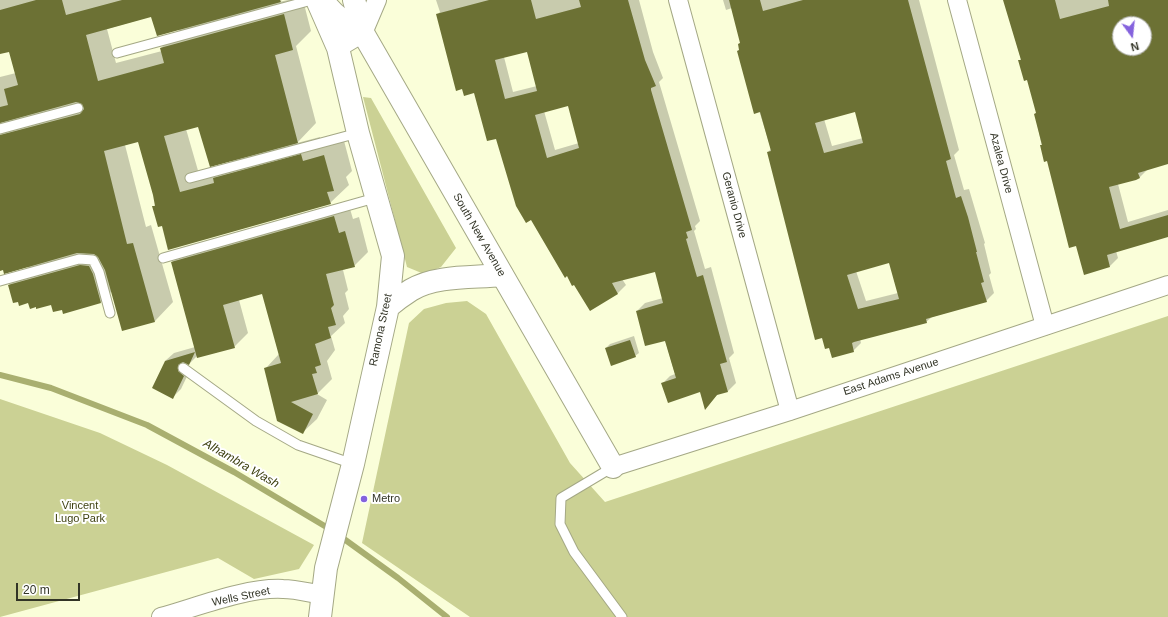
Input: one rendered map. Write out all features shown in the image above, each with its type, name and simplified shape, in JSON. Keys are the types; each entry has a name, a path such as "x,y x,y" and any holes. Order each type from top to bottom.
{"main road":[{"name":"Ramona Street","path":"316,0 338,48 358,133 393,256 388,307 350,475 326,568 320,617"},
{"path":"323,0 329,9 340,10 363,34"},
{"name":"South New Avenue","path":"354,0 363,34 613,467"},
{"path":"338,48 340,10"},
{"path":"388,307 411,290 422,286 444,280 502,275"}],"street":[{"path":"338,48 363,34 378,0"},
{"name":"Geranio Drive","path":"678,0 790,411"},
{"name":"Azalea Drive","path":"957,0 1045,326"},
{"name":"East Adams Avenue","path":"613,467 790,411 1168,285"},
{"name":"Wells Street","path":"161,617 246,593 267,590 283,589 323,595"}],"lane":[{"path":"117,53 312,0"},
{"path":"0,129 78,108"},
{"path":"190,178 358,133"},
{"path":"163,258 376,198"},
{"path":"0,281 79,259 93,260 99,272 110,313"},
{"path":"183,368 256,421 350,475"},
{"path":"613,467 562,498 560,524 574,552 622,617"}],"green space":[{"path":"363,97 371,98 456,248 441,267 424,274 407,267"},
{"path":"467,301 486,314 570,463 605,502 1168,316 1168,617 470,617 362,543 409,323 424,309 446,303"},
{"name":"Vincent Lugo Park","path":"0,399 100,433 167,465 314,545 299,569 254,579 218,558 0,617"}],"building":[{"path":"36,0 62,0 66,15 122,0 280,0 281,2 157,36 151,17 86,35 98,81 164,63 160,48 284,14 293,50 275,55 298,143 210,167 198,127 164,136 180,192 214,183 213,178 301,154 303,161 324,155 334,191 327,192 331,204 168,250 162,226 158,227 152,206 155,206 153,195 138,142 104,151 127,244 133,243 155,322 122,331 105,270 98,257 94,254 77,253 4,274 3,270 0,271 0,135 80,114 84,109 82,104 76,102 0,123 0,107 8,105 4,89 18,85 9,52 0,54 0,10"},
{"path":"489,0 531,0 536,19 581,7 579,0 628,0 645,60 656,86 651,88 651,90 692,230 686,232 688,238 686,239 697,277 703,275 727,362 720,364 728,392 717,395 705,410 700,392 668,403 661,383 676,378 665,341 645,346 636,311 663,303 655,272 612,283 618,294 590,311 574,285 572,286 567,276 565,278 531,220 526,223 516,206 496,139 487,141 474,93 464,96 462,89 456,91 436,14","holes":["527,52 537,91 505,99 495,60","568,106 579,148 547,158 535,115"]},
{"path":"729,0 760,0 763,11 803,0 908,0 951,159 946,161 956,198 961,196 968,217 984,282 981,283 987,302 926,319 927,323 854,342 852,343 854,352 832,358 829,348 825,349 822,338 815,340 767,152 771,151 760,112 754,114 737,51 739,50 738,44 740,43","holes":["855,112 863,143 824,153 815,123","889,263 899,299 858,309 847,275"]},
{"path":"1003,0 1055,0 1060,19 1109,6 1108,0 1168,0 1168,164 1138,173 1140,178 1136,180 1109,187 1120,229 1168,215 1168,237 1107,255 1110,267 1084,275 1076,246 1069,248 1047,161 1044,162 1040,145 1042,145 1034,114 1036,113 1027,80 1024,81 1018,60 1021,60"},
{"path":"334,216 339,233 345,231 355,267 326,274 334,305 331,308 336,325 328,327 331,338 315,344 321,365 315,367 317,373 312,374 318,394 291,402 313,414 303,434 277,421 264,368 281,363 262,294 223,305 235,348 197,358 171,262"},
{"path":"80,265 89,266 93,274 101,303 63,314 62,310 53,312 51,305 30,309 28,303 19,306 18,302 13,303 8,285"},
{"path":"630,340 636,357 611,366 605,348"},
{"path":"195,352 189,365 183,362 178,365 178,371 184,376 173,399 152,388 165,361"}],"waterway":[{"name":"Alhambra Wash","path":"0,375 51,388 147,425 234,472 333,531 398,578 447,617"}],"place":[{"name":"Metro","path":"364,499"}]}
